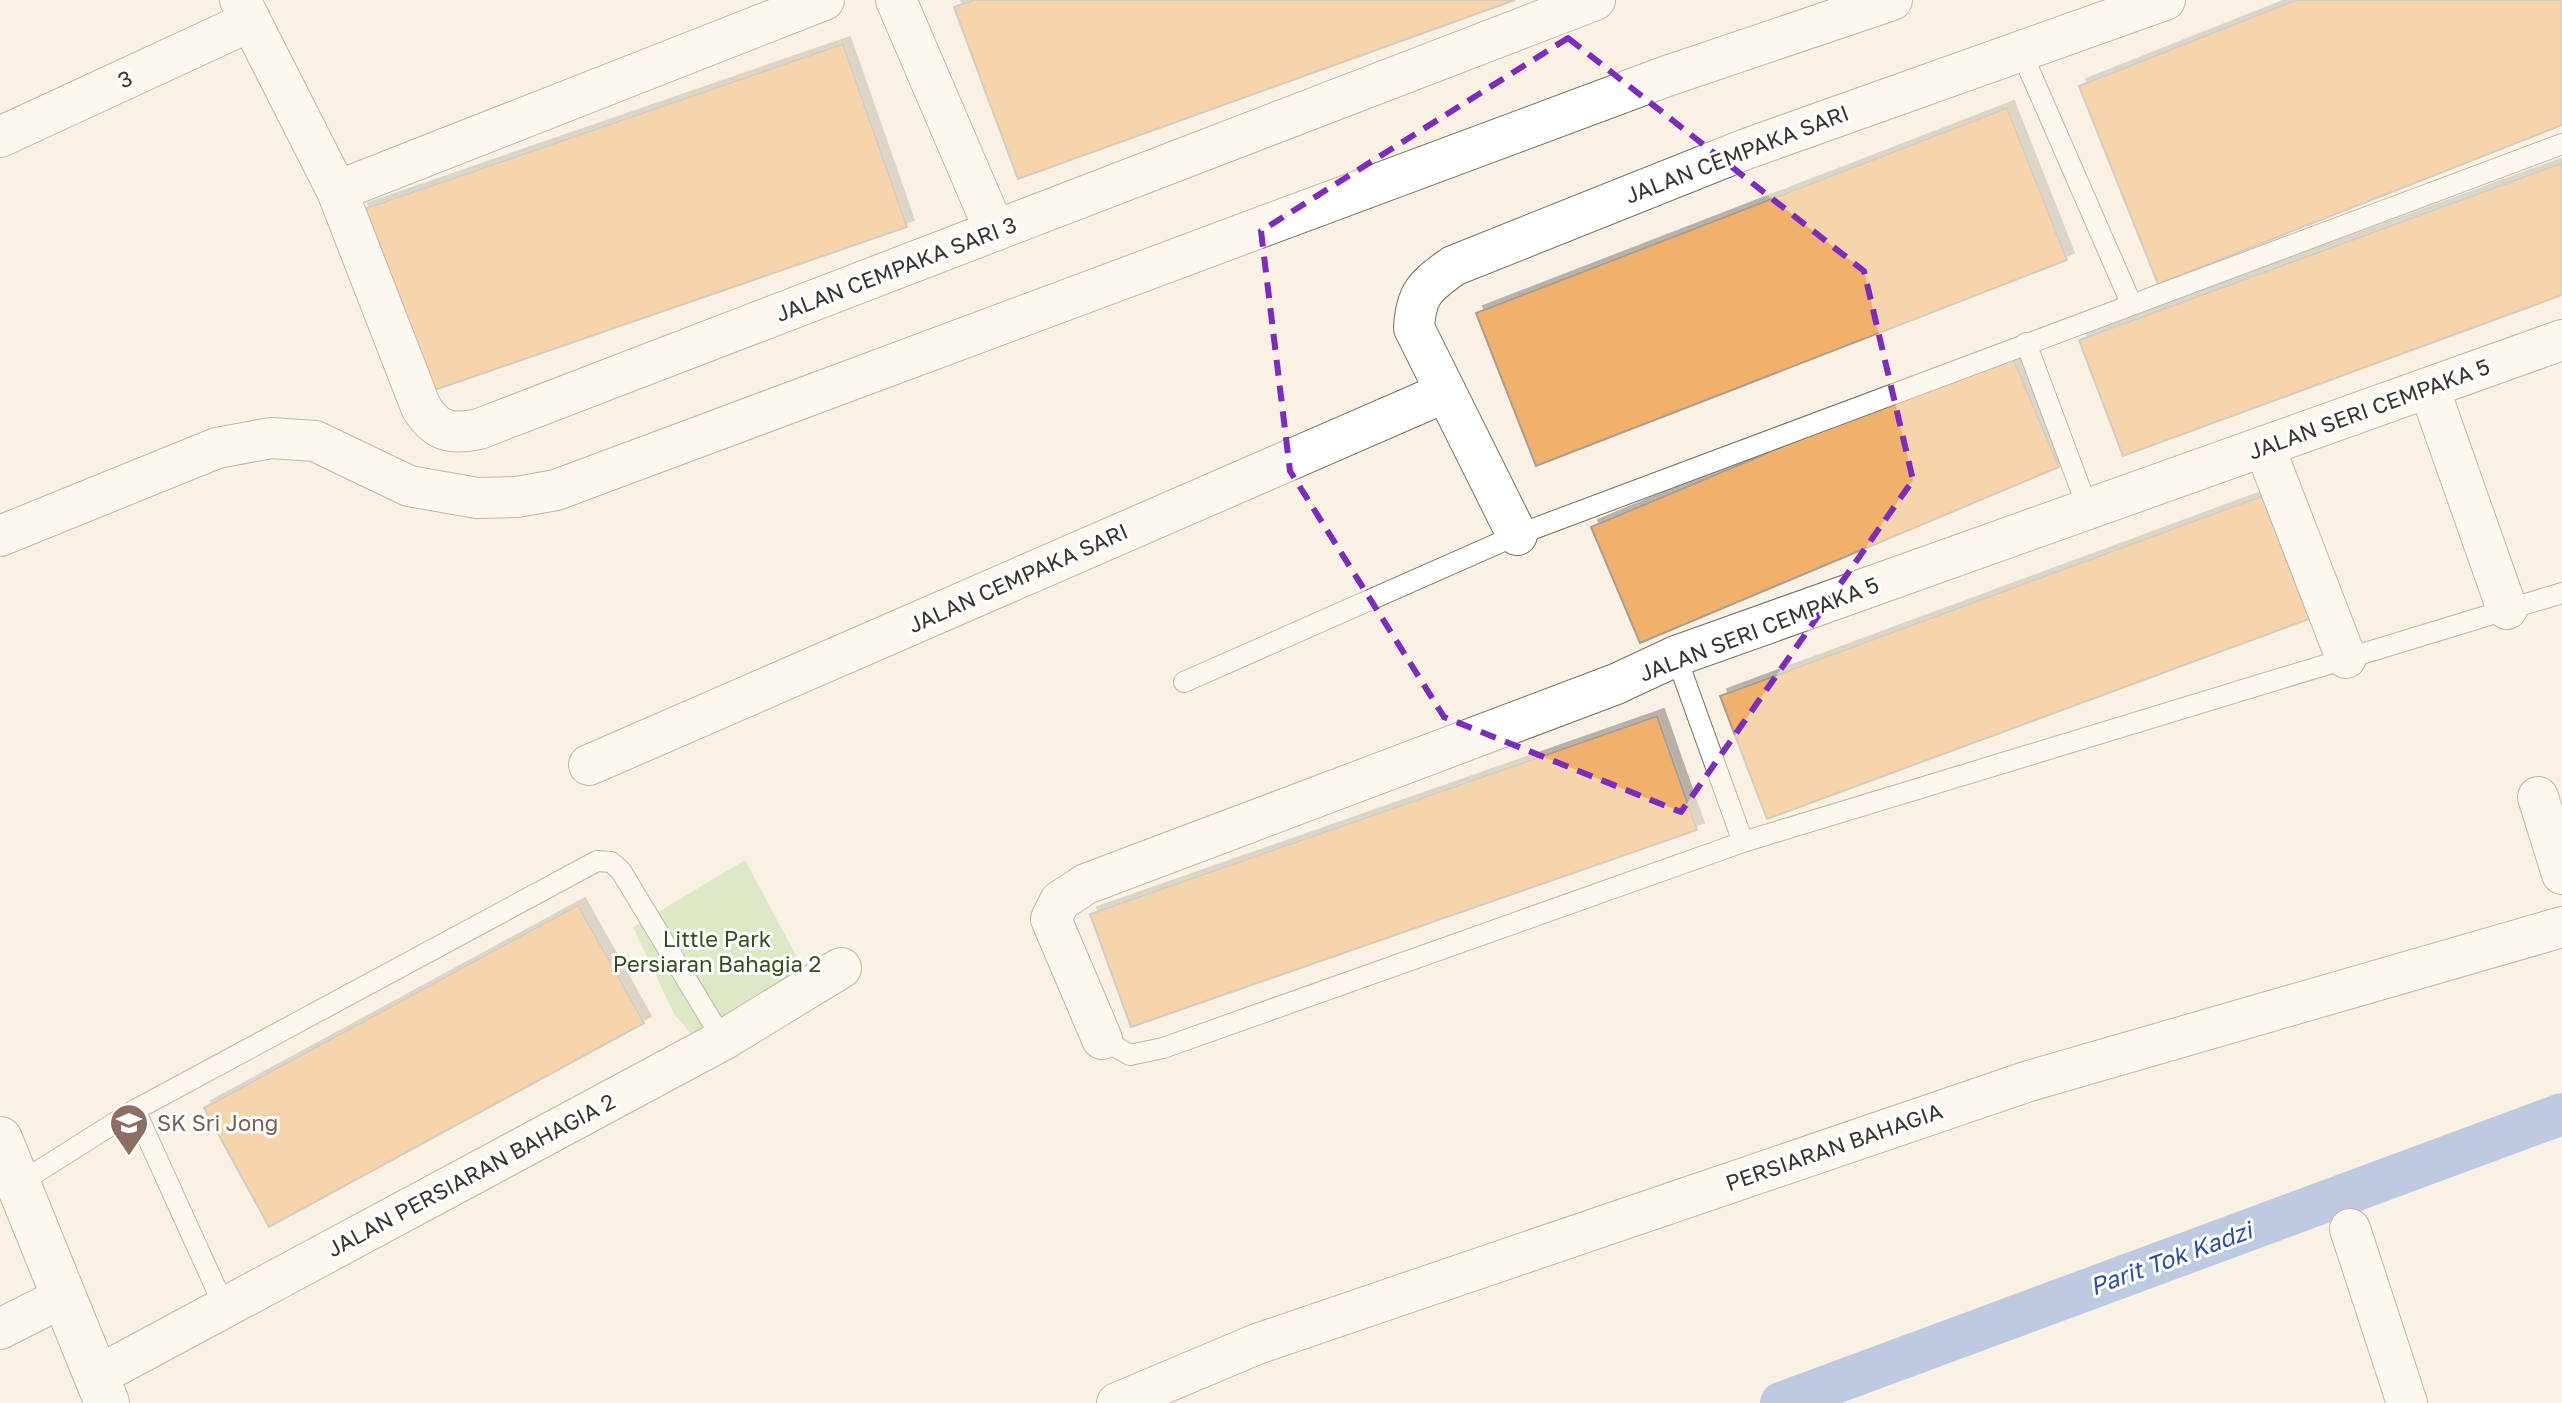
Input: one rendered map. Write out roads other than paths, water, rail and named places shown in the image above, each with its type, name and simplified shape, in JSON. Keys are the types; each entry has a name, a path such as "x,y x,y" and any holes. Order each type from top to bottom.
{"main road":[{"path":"0,1139 65,1296 118,1372"}],"street":[{"path":"337,191 824,0"},
{"path":"896,0 995,231"},
{"name":"JALAN CEMPAKA SARI 3","path":"245,11 337,191 421,407 431,424 454,435 479,429 1595,0"},
{"path":"0,536 217,448 271,438 315,441 409,486 477,498 517,497 556,490 1652,81 1892,0"},
{"name":"JALAN CEMPAKA SARI","path":"1517,535 1414,328 1415,302 1429,284 1453,266 1746,149 2020,49 2165,0"},
{"name":"3","path":"0,137 245,11"},
{"name":"JALAN SERI CEMPAKA 5","path":"1102,1039 1051,919 1060,901 1086,884 1616,684 1676,656 2562,340"},
{"path":"2429,388 2507,609"},
{"name":"JALAN CEMPAKA SARI","path":"589,765 1446,392"},
{"path":"2264,446 2346,658"},
{"path":"2538,797 2562,874"},
{"name":"PERSIARAN BAHAGIA","path":"1117,1403 1257,1344 2029,1081 2562,927"},
{"name":"JALAN PERSIARAN BAHAGIA 2","path":"118,1372 224,1306 723,1040 841,968"},
{"path":"2350,1229 2407,1403"},
{"path":"0,1329 65,1296"}],"lane":[{"path":"2020,49 2131,303"},
{"path":"1184,682 1517,535 2562,144"},
{"path":"2026,343 2088,509"},
{"path":"1102,1039 1130,1055 1163,1048 1743,842 2562,593"},
{"path":"1676,656 1743,842"},
{"path":"18,1184 135,1110 597,861 611,862 621,871 723,1040"},
{"path":"135,1110 224,1306"}],"waterway":[{"name":"Parit Tok Kadzi","path":"1781,1403 2562,1114"}],"place":[{"name":"SK Sri Jong","path":"129,1157"}],"park label":[{"name":"Little Park Persiaran Bahagia 2","path":"717,952"}]}
